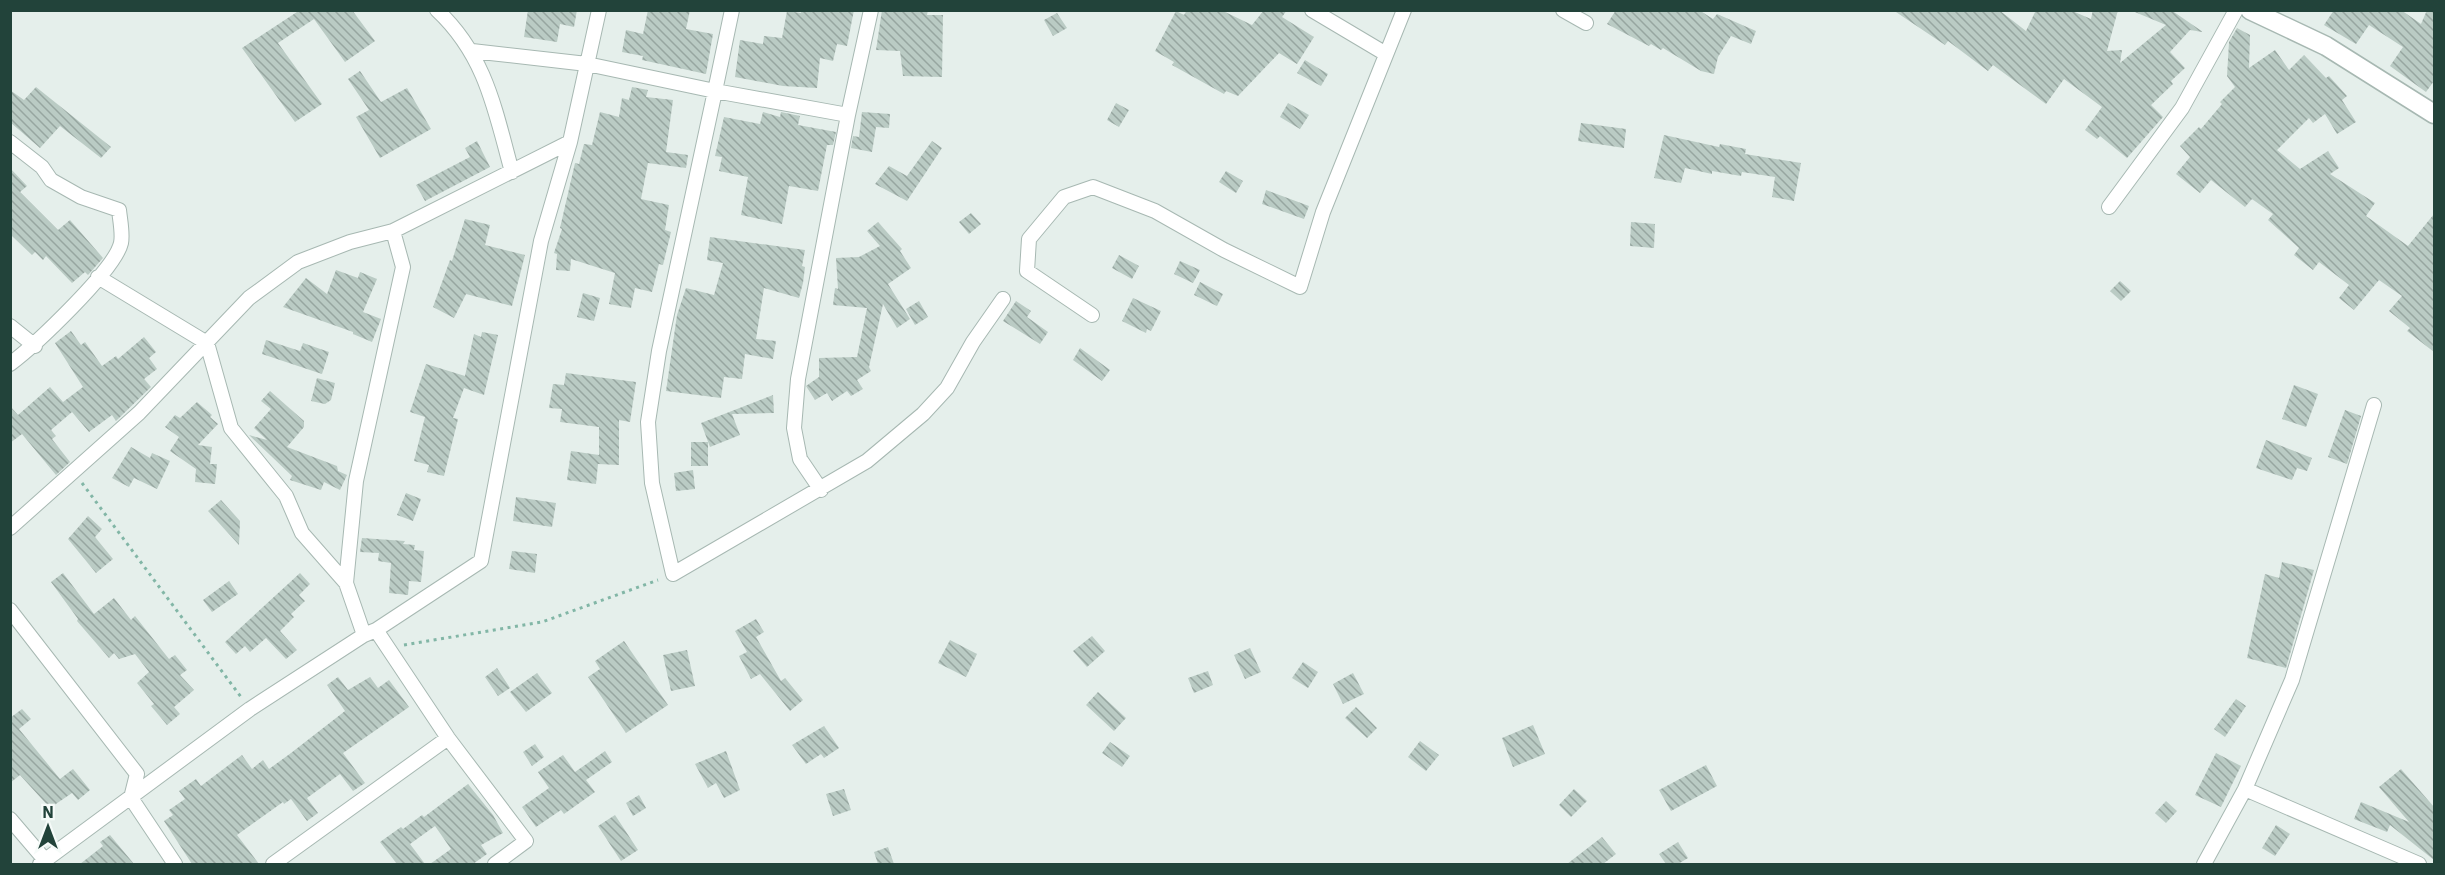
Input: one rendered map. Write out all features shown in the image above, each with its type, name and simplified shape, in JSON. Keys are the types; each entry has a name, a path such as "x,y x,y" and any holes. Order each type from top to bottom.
{"street":[{"path":"10,819 42,862 250,709 481,561 541,240 570,142 599,10"},
{"path":"732,10 659,351 648,422 652,483 673,574 821,490 867,461 929,407 947,388 973,342 1003,299"},
{"path":"821,490 800,459 794,428 798,379 848,115 871,10"},
{"path":"1312,10 1386,54"},
{"path":"1092,315 1026,271 1029,239 1064,197 1093,187 1155,211 1224,250 1300,287 1323,212 1404,10"},
{"path":"1563,10 1586,23"},
{"path":"2109,207 2182,108 2236,10"},
{"path":"2250,10 2326,46 2434,114"},
{"path":"444,14 472,51 489,84 513,172"},
{"path":"472,51 588,64 715,91 848,115"},
{"path":"10,142 42,167 51,180 81,196 119,210 121,243 98,278 34,346 10,364"},
{"path":"10,528 139,413 249,298 297,262 350,242 393,231 570,142"},
{"path":"346,583 356,481 403,267 393,231"},
{"path":"98,278 207,343 231,428 286,496 302,533 346,583 370,633 388,648 448,738 526,841 495,864"},
{"path":"10,326 34,346"},
{"path":"2204,864 2245,789 2292,680 2374,405"},
{"path":"10,610 137,774 131,798 175,864"},
{"path":"273,864 448,738"},
{"path":"2245,789 2419,864"}],"path":[{"path":"74,472 250,709"},
{"path":"388,648 542,622 673,574"}],"building":[{"path":"300,10 352,10 375,41 345,62 314,19 278,43 322,104 295,122 242,48"},
{"path":"528,10 577,10 574,27 560,24 557,42 524,37"},
{"path":"648,10 690,10 686,29 713,34 706,74 642,60 643,56 622,52 626,30 643,34"},
{"path":"802,10 854,10 847,46 837,44 833,61 820,58 817,88 783,86 735,77 740,40 763,44 764,36 782,38 787,11 801,13"},
{"path":"882,10 928,10 927,15 943,15 942,77 903,76 900,51 876,50"},
{"path":"1187,10 1221,10 1252,25 1264,10 1287,10 1282,17 1314,37 1297,64 1279,53 1238,96 1226,91 1224,94 1172,65 1174,62 1155,51 1176,11 1184,15"},
{"path":"1616,10 1699,10 1713,19 1717,14 1756,31 1751,44 1731,36 1718,57 1714,74 1701,71 1663,48 1661,50 1651,44 1649,46 1607,24"},
{"path":"1893,10 1999,10 2026,31 2036,10 2070,10 2091,19 2093,10 2118,10 2107,51 2122,50 2120,63 2166,25 2130,10 2171,10 2203,32 2190,30 2170,52 2185,68 2171,81 2173,84 2151,105 2163,117 2127,158 2100,136 2097,139 2085,130 2102,107 2064,79 2046,104 1993,65 1988,71 1948,41 1945,45"},
{"path":"2334,10 2401,10 2421,24 2427,10 2434,10 2434,81 2426,92 2390,66 2403,47 2369,25 2356,44 2324,25"},
{"path":"1057,13 1067,28 1053,36 1044,20"},
{"path":"2237,28 2250,35 2249,68 2275,50 2289,70 2304,55 2326,78 2329,76 2347,96 2342,100 2356,122 2337,134 2325,114 2313,123 2309,118 2277,150 2300,169 2328,151 2339,168 2330,174 2375,203 2366,216 2408,246 2434,214 2434,352 2407,331 2410,328 2389,311 2402,296 2379,280 2354,310 2339,298 2349,285 2319,262 2313,270 2294,255 2299,248 2268,220 2273,214 2252,199 2245,207 2211,180 2200,193 2176,174 2190,157 2180,146 2199,127 2201,129 2222,104 2220,102 2235,87 2227,76 2229,42"},
{"path":"1305,60 1328,74 1321,86 1297,73"},
{"path":"360,71 381,102 407,88 431,129 380,158 356,117 369,110 348,79"},
{"path":"36,87 111,147 101,158 60,126 40,148 10,122 10,90 24,100"},
{"path":"632,87 648,90 646,97 673,100 666,152 688,155 686,168 648,163 641,199 669,205 665,230 671,232 663,265 659,264 652,292 635,288 631,308 609,304 615,273 571,259 570,271 556,270 557,254 554,253 562,229 560,228 575,163 579,164 584,144 592,145 600,112 619,117 622,98 629,100"},
{"path":"1116,103 1129,110 1119,127 1107,120"},
{"path":"1288,103 1309,115 1300,129 1280,117"},
{"path":"763,112 780,117 781,112 800,116 798,125 836,132 833,145 827,145 818,191 789,186 782,224 741,215 748,177 719,171 722,157 715,156 724,117 760,124"},
{"path":"862,112 890,114 889,128 876,127 872,152 851,148 853,136 859,137"},
{"path":"1581,123 1626,129 1624,148 1578,141"},
{"path":"1664,135 1719,147 1720,144 1746,149 1745,154 1801,163 1794,201 1772,197 1775,177 1742,172 1741,176 1712,171 1712,174 1685,168 1681,183 1654,178"},
{"path":"477,141 490,167 425,201 416,185 470,157 465,148"},
{"path":"932,141 942,148 907,201 875,184 889,166 907,176"},
{"path":"10,168 27,186 20,192 58,230 70,220 103,258 88,275 85,272 72,283 46,256 43,260 35,252 32,255 10,234"},
{"path":"1226,171 1243,181 1236,193 1219,182"},
{"path":"1266,190 1309,206 1304,219 1262,204"},
{"path":"971,213 981,224 969,234 959,222"},
{"path":"465,219 490,225 485,245 525,255 512,306 466,294 454,318 433,307 450,260 452,261"},
{"path":"878,222 902,249 900,251 911,268 888,284 910,319 897,328 883,304 869,367 871,371 857,380 863,389 851,396 847,391 832,401 827,393 815,400 806,386 819,377 819,358 857,357 867,308 833,305 835,288 838,289 836,258 859,257 880,246 867,231"},
{"path":"1631,222 1655,224 1654,248 1630,246"},
{"path":"710,237 805,250 802,266 805,267 803,283 799,298 764,288 756,339 776,341 773,359 745,354 742,379 724,377 721,398 666,391 677,315 686,288 714,295 723,263 707,260"},
{"path":"1119,255 1139,266 1132,279 1112,268"},
{"path":"1180,261 1200,270 1193,283 1174,274"},
{"path":"336,270 358,278 360,272 377,279 363,312 381,319 372,342 353,332 283,307 306,278 327,294"},
{"path":"2120,281 2131,291 2121,301 2110,291"},
{"path":"1200,282 1223,294 1217,306 1194,295"},
{"path":"583,293 600,298 594,321 577,317"},
{"path":"1133,298 1161,311 1151,331 1147,329 1146,333 1122,321"},
{"path":"919,301 928,317 915,325 906,309"},
{"path":"1016,301 1031,311 1027,317 1048,332 1040,344 1003,321"},
{"path":"71,331 81,345 85,342 102,366 116,356 118,359 144,337 156,352 149,358 157,369 144,379 151,387 116,421 112,415 89,432 72,412 51,430 56,436 52,439 70,462 56,475 22,434 10,443 10,406 18,415 50,387 63,402 83,387 55,343"},
{"path":"482,332 498,335 484,395 464,388 453,418 458,419 444,476 427,472 429,465 414,461 425,417 410,412 426,364 465,376 474,334 481,337"},
{"path":"266,340 300,351 303,343 329,352 322,374 262,354"},
{"path":"1080,348 1110,370 1102,381 1073,360"},
{"path":"566,373 636,382 630,422 619,420 619,465 598,464 596,484 567,480 571,451 599,455 599,427 560,422 562,409 549,408 553,384 564,385"},
{"path":"317,378 335,383 331,400 325,404 311,401"},
{"path":"2294,385 2318,394 2306,427 2282,419"},
{"path":"270,391 304,421 304,427 287,447 337,466 338,471 347,475 340,490 324,482 321,490 290,480 292,476 249,435 267,440 254,428 271,409 261,401"},
{"path":"773,395 774,413 732,414 740,435 710,447 701,423"},
{"path":"197,402 212,415 210,417 218,424 198,445 212,447 210,464 217,464 215,484 195,482 196,469 170,451 179,437 165,427 175,415 180,418"},
{"path":"2345,410 2361,416 2347,464 2328,457"},
{"path":"2266,440 2312,458 2307,471 2297,468 2292,480 2256,468"},
{"path":"691,442 708,442 708,466 691,466"},
{"path":"131,447 150,458 152,453 170,461 157,489 134,478 129,487 112,478"},
{"path":"693,470 695,489 676,491 674,473"},
{"path":"406,493 421,499 413,521 397,515"},
{"path":"516,497 556,503 552,527 513,521"},
{"path":"221,500 240,521 239,545 208,511"},
{"path":"88,516 102,529 95,537 113,559 96,573 68,539"},
{"path":"362,538 405,541 403,544 415,545 414,550 424,551 421,582 409,581 408,595 389,593 391,563 378,561 379,553 360,552"},
{"path":"512,551 537,554 535,573 509,569"},
{"path":"2282,562 2314,570 2286,668 2247,658 2265,574 2279,578"},
{"path":"63,573 94,614 114,598 131,620 135,616 169,659 175,655 187,670 180,675 194,690 174,707 180,714 167,725 151,706 154,704 137,683 149,672 135,654 119,659 114,653 109,658 77,621 78,619 51,582"},
{"path":"300,573 310,584 299,595 305,601 291,614 294,617 280,631 297,650 286,659 266,638 250,652 245,646 236,654 225,642"},
{"path":"229,581 238,594 212,612 203,600"},
{"path":"756,619 764,632 756,637 781,681 785,678 803,700 790,711 760,674 751,679 739,656 747,652 735,631"},
{"path":"1092,636 1105,651 1087,667 1073,651"},
{"path":"950,640 977,654 966,677 938,663"},
{"path":"624,641 668,705 626,733 588,677 600,669 595,661"},
{"path":"1250,648 1261,672 1245,679 1234,655"},
{"path":"687,650 695,686 671,691 663,655"},
{"path":"1303,662 1318,672 1308,688 1292,678"},
{"path":"497,668 510,688 498,696 485,677"},
{"path":"1208,671 1213,685 1194,693 1188,678"},
{"path":"537,673 552,693 526,712 510,692"},
{"path":"1353,673 1364,694 1343,704 1333,684"},
{"path":"338,677 348,690 370,677 378,688 389,680 409,707 343,753 365,783 353,791 340,774 307,798 318,813 307,821 291,799 284,804 283,802 237,835 259,864 192,864 164,821 173,815 169,810 185,799 179,791 196,779 201,786 242,755 252,769 263,760 269,769 345,711 327,685"},
{"path":"1098,692 1126,718 1114,731 1086,705"},
{"path":"2236,699 2246,706 2225,737 2214,729"},
{"path":"1356,707 1377,728 1367,738 1345,718"},
{"path":"22,709 31,719 19,729 60,779 73,769 90,790 78,800 72,793 50,808 20,775 10,783 10,718"},
{"path":"1533,725 1545,754 1513,767 1502,738"},
{"path":"824,726 839,748 824,758 821,754 806,764 792,745"},
{"path":"1420,741 1439,755 1426,771 1408,757"},
{"path":"1110,742 1130,756 1122,767 1102,753"},
{"path":"535,744 544,757 532,766 523,752"},
{"path":"605,751 612,762 586,780 595,792 564,814 561,810 536,827 522,807 549,788 538,772 563,755 575,772"},
{"path":"726,751 740,790 724,798 716,783 708,788 695,764"},
{"path":"2216,753 2241,766 2221,807 2195,795"},
{"path":"1706,765 1717,786 1671,811 1659,790"},
{"path":"2401,769 2434,807 2434,860 2390,825 2387,832 2354,819 2361,802 2409,822 2379,787"},
{"path":"468,784 493,815 503,833 481,845 487,854 473,864 430,864 451,849 435,826 410,844 425,864 397,864 380,842 422,815 424,817"},
{"path":"844,789 851,810 833,816 826,794"},
{"path":"1574,789 1587,801 1571,817 1559,805"},
{"path":"639,795 646,808 633,816 626,803"},
{"path":"2166,801 2177,811 2166,823 2155,813"},
{"path":"615,815 638,850 621,861 598,826"},
{"path":"2276,825 2290,834 2275,856 2262,848"},
{"path":"110,835 134,864 80,864 103,846 100,842"},
{"path":"1602,837 1616,854 1603,864 1567,864"},
{"path":"1678,842 1688,858 1678,864 1666,864 1659,854"},
{"path":"888,847 894,864 878,864 874,852"}]}
